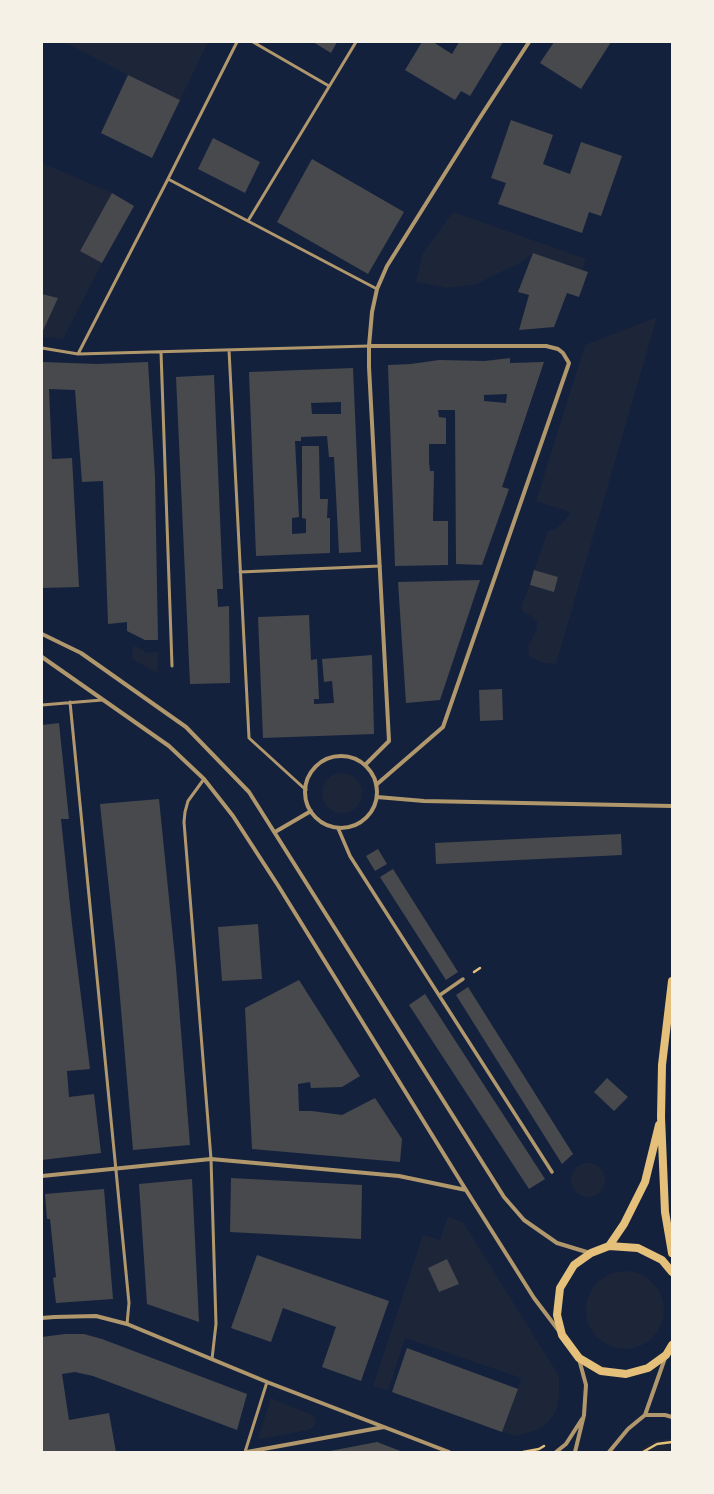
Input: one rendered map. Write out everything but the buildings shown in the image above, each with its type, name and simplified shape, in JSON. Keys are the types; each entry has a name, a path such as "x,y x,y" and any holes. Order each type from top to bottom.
{"main road":[{"path":"672,981 662,1065 661,1117 665,1212 672,1253"},
{"path":"609,1246 624,1224 645,1182 661,1117"},
{"path":"672,1272 662,1260 638,1248 609,1246 591,1253 574,1265 560,1288 557,1315 562,1335 579,1358 601,1371 626,1374 648,1368 666,1355 672,1345"}],"street":[{"path":"365,766 389,741 369,367 372,312 377,289 387,266 529,42"},
{"path":"369,346 546,346 558,349 563,353 569,363 443,727 376,785"},
{"path":"42,634 81,653 186,727 249,792 504,1197 524,1220 557,1243 591,1253"},
{"path":"42,657 169,746 204,779 233,816 279,887 534,1298 562,1335"},
{"path":"343,756 356,759 372,773 376,785 377,796 373,808 362,822 350,827 338,828 323,823 311,811 306,799 308,777 315,767 334,757 343,756"},
{"path":"377,796 424,801 672,806"},
{"path":"275,832 311,811"},
{"path":"338,828 350,856 552,1172"},
{"path":"440,996 464,980"},
{"path":"42,1176 211,1159 398,1176 466,1190"},
{"path":"42,1318 54,1316 96,1316 127,1324 267,1382 449,1452"},
{"path":"610,1452 628,1430 645,1415 666,1355"},
{"path":"575,1452 584,1415 586,1385 579,1358"},
{"path":"556,1452 566,1444 584,1415"},
{"path":"645,1415 672,1416"},
{"path":"246,1452 385,1427"}],"lane":[{"path":"78,354 237,42"},
{"path":"253,42 329,86"},
{"path":"248,221 356,42"},
{"path":"168,179 377,289"},
{"path":"42,348 78,354 369,346"},
{"path":"229,350 249,738 306,790"},
{"path":"162,352 172,666"},
{"path":"240,572 380,566"},
{"path":"42,705 104,700"},
{"path":"70,702 129,1303 127,1324"},
{"path":"204,779 188,801 184,822 211,1159 216,1324 212,1359"},
{"path":"246,1452 267,1382"}],"path":[{"path":"523,1452 539,1449 549,1442"},
{"path":"643,1452 657,1444 672,1442"}],"shaded area":[{"path":"64,42 208,42 180,100"},
{"path":"42,163 112,193 80,250 102,263 63,339 42,337 42,333 58,298 42,294"},
{"path":"453,212 586,259 582,270 533,253 520,263 476,284 447,288 416,282 422,255"},
{"path":"657,317 556,664 544,663 529,656 528,646 537,629 537,622 531,616 522,611 522,604 530,585 554,592 558,577 534,570 548,531 557,528 566,519 570,512 536,501 585,345"},
{"path":"133,644 147,653 158,652 157,673 132,659"},
{"path":"346,773 353,776 359,782 362,793 361,801 353,810 346,813 338,813 331,810 323,801 322,789 325,782 334,774"},
{"path":"585,1163 591,1163 595,1164 602,1170 605,1180 604,1187 598,1194 591,1197 585,1197 581,1196 574,1190 571,1183 571,1177 572,1173 578,1166"},
{"path":"448,1217 463,1222 559,1376 559,1396 556,1411 548,1422 538,1430 516,1436 502,1432 521,1378 405,1338 388,1391 373,1386 423,1235 440,1240"},
{"path":"617,1271 633,1271 647,1277 658,1288 664,1302 664,1318 658,1332 647,1343 633,1349 617,1349 603,1343 592,1332 586,1318 586,1302 592,1288 603,1277"},
{"path":"271,1398 314,1416 316,1422 314,1426 309,1430 258,1439"},
{"path":"672,1439 672,1452 638,1452 656,1440"}]}
